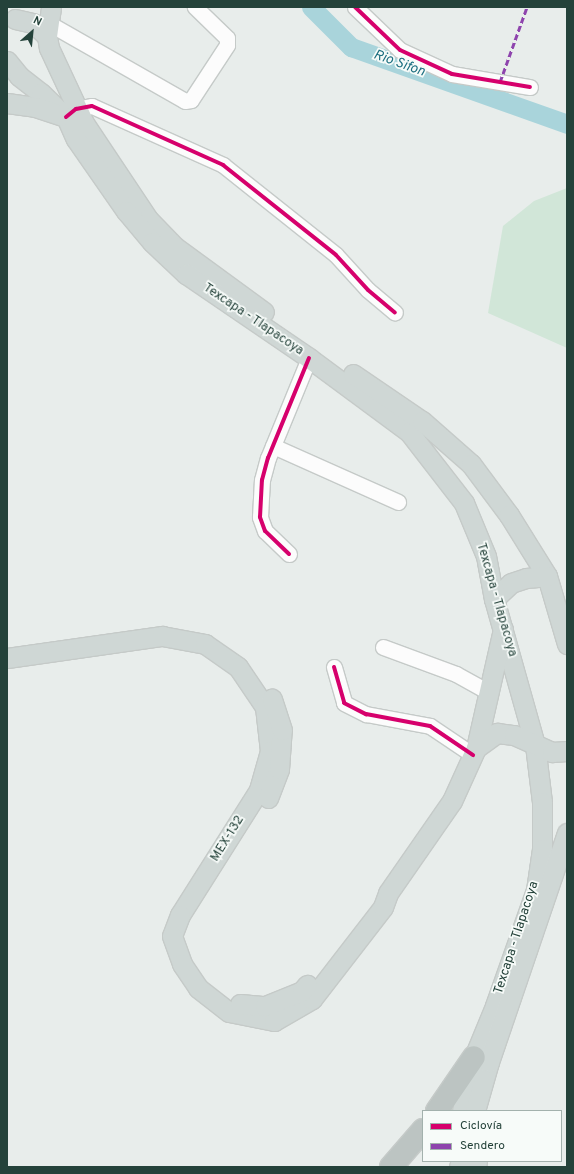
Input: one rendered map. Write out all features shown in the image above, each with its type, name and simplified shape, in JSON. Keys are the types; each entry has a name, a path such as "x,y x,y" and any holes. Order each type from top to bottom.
{"highway":[{"path":"439,1110 474,1057"},
{"path":"391,1167 422,1131"}],"main road":[{"path":"15,19 33,23 49,23"},
{"name":"Texcapa - Tlapacoya","path":"49,23 49,48 71,113 76,139 126,211 152,242 186,274 309,358 409,432 436,464 464,503 486,556 494,598 535,745 542,802 542,849 536,890 495,1006 474,1057 462,1110"},
{"name":"Texcapa - Tlapacoya","path":"7,61 19,76 71,113 148,219 175,247 284,327 422,421 466,459 509,515 548,576 567,644"},
{"path":"7,103 71,113"},
{"path":"494,598 511,583 526,578 548,576"},
{"name":"MEX-132","path":"7,646 148,626 171,626 207,634 237,653 269,690 282,730 279,769 267,799 193,911 186,933 198,971 216,991 236,1004 265,1006 302,991 375,899 388,893"},
{"name":"MEX-132","path":"7,658 162,636 205,644 238,667 265,707 270,751 259,790 180,915 172,936 182,964 198,988 228,1012 274,1021 312,999 383,907 388,893 452,801 475,751 490,693 503,628"},
{"path":"475,751 497,733 514,735 552,752 567,751"},
{"name":"Texcapa - Tlapacoya","path":"475,1110 489,1062 506,1017 567,833"},
{"path":"487,1110 506,1017"}],"street":[{"path":"49,23 185,101 191,100 227,45 227,38 195,7"},
{"path":"355,7 400,50 406,53 452,74 530,87"},
{"path":"71,113 92,106 223,165 254,187 336,255 368,290 395,313"},
{"path":"289,554 265,531 260,517 262,480 273,446 309,358"},
{"path":"273,446 398,502"},
{"path":"383,646 456,674 490,693"},
{"path":"334,667 344,703 366,714 430,726 475,751"}],"green space":[{"path":"567,188 567,348 488,313 503,226 534,201"}],"waterway":[{"name":"Rio Sifon","path":"311,7 351,47 567,124"}],"marked path":[{"path":"500,82 527,7"}],"cycle path":[{"path":"355,7 400,50 452,74 530,87"},
{"path":"66,117 76,109 92,106 223,165 336,255 368,290 395,313"},
{"path":"289,554 265,531 260,517 262,480 268,458 309,358"},
{"path":"334,667 344,703 366,714 430,726 473,755"}]}
